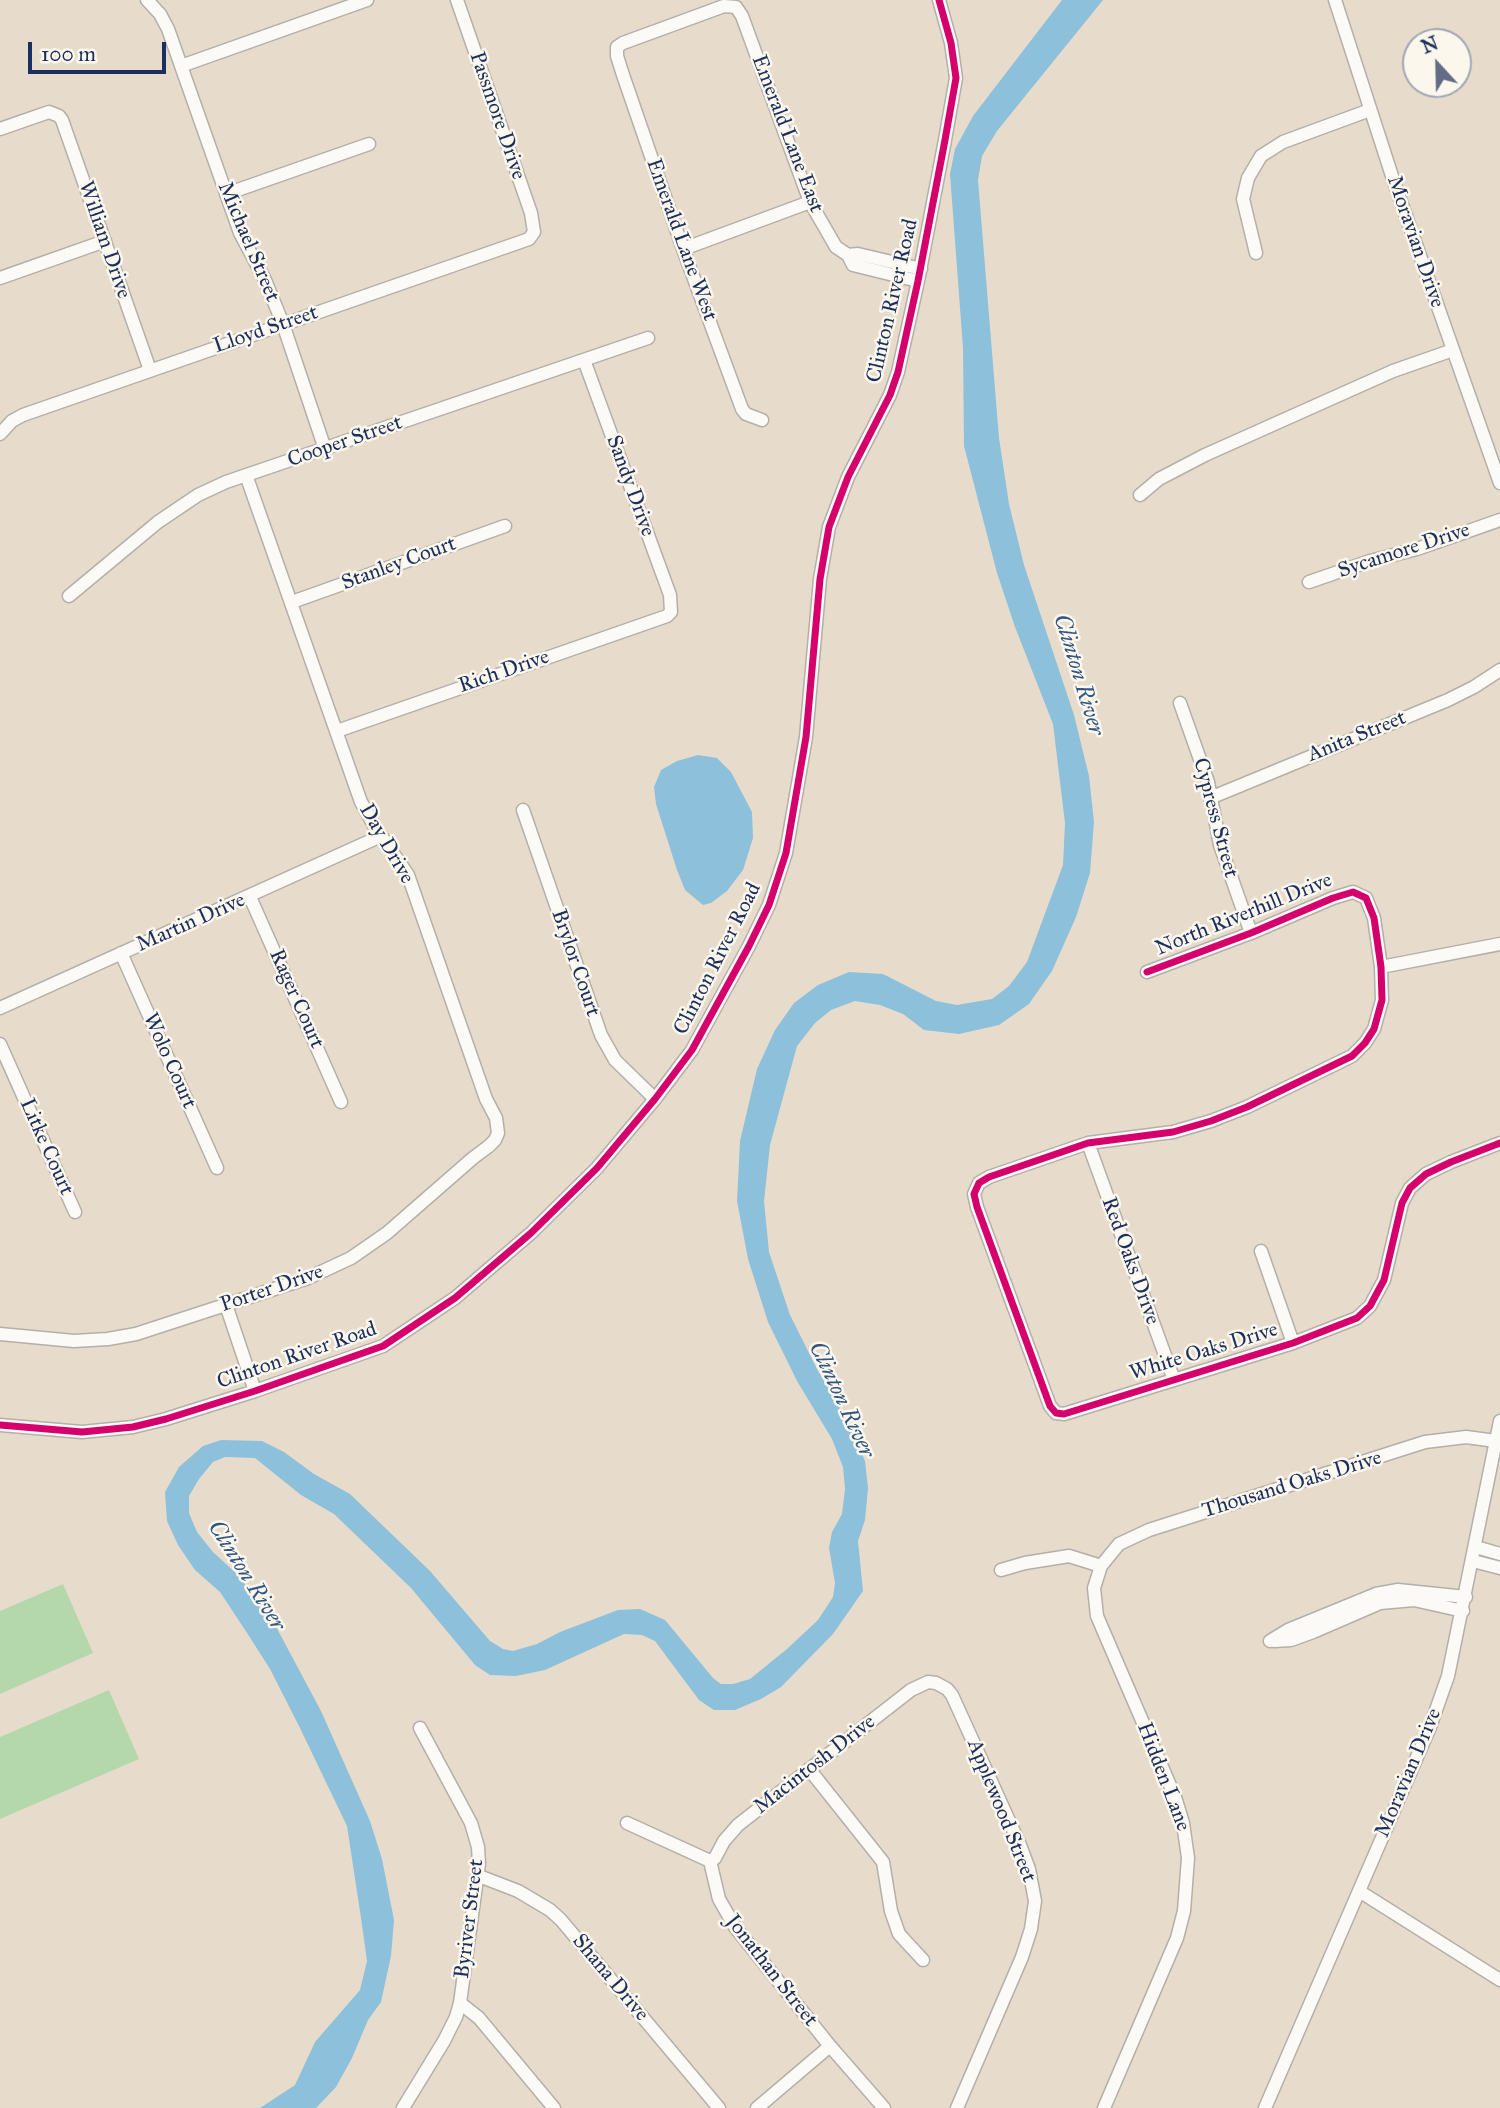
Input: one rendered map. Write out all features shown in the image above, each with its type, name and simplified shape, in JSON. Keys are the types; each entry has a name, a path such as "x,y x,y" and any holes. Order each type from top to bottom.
{"street":[{"name":"Michael Street","path":"147,0 160,14 168,29 240,233 265,280 283,324 325,450"},
{"path":"181,65 367,0"},
{"name":"Passmore Drive","path":"457,0 531,213 534,232"},
{"name":"Clinton River Road","path":"0,1425 62,1432 118,1430 166,1419 255,1391 383,1346 440,1310 488,1272 568,1198 597,1168 676,1073 707,1024 750,946 779,877 791,832 803,760 820,579 829,527 848,477 890,395 898,372 956,78 951,43 939,0"},
{"name":"Moravian Drive","path":"1335,0 1370,110 1500,483"},
{"name":"Emerald Lane West","path":"736,7 724,6 623,43 617,47 617,56 683,249 742,409 746,414 762,420"},
{"name":"Emerald Lane East","path":"736,7 742,16 810,202 836,247 848,256 858,254 919,275"},
{"path":"1256,253 1243,199 1248,178 1261,156 1283,142 1370,110"},
{"name":"William Drive","path":"0,129 44,113 54,113 62,120 150,370"},
{"path":"226,194 369,144"},
{"path":"683,249 810,202"},
{"name":"Lloyd Street","path":"0,434 12,421 23,415 523,243 534,232"},
{"path":"0,278 105,241"},
{"name":"Cooper Street","path":"69,596 130,543 198,495 246,475 648,338"},
{"path":"1140,495 1159,479 1205,455 1393,371 1453,350"},
{"name":"Sandy Drive","path":"584,360 670,596 671,612"},
{"name":"Day Drive","path":"246,475 361,802 408,875 486,1099 496,1118 498,1133"},
{"name":"Sycamore Drive","path":"1309,582 1500,520"},
{"name":"Stanley Court","path":"292,603 505,526"},
{"name":"Rich Drive","path":"337,731 667,616 671,612"},
{"name":"Anita Street","path":"1210,798 1448,700 1500,670"},
{"name":"Cypress Street","path":"1180,703 1201,759 1220,845 1251,933"},
{"name":"Brylor Court","path":"523,810 601,1035 615,1060 655,1099"},
{"name":"Martin Drive","path":"0,1008 381,836"},
{"name":"North Riverhill Drive","path":"1147,972 1251,933 1346,893 1359,893 1370,904 1381,967"},
{"name":"Rager Court","path":"250,897 341,1102"},
{"path":"1088,1143 1173,1132 1199,1125 1247,1107 1341,1062 1365,1043 1374,1029 1382,1000 1381,967 1500,944"},
{"name":"Wolo Court","path":"121,953 217,1168"},
{"name":"Litke Court","path":"0,1044 75,1212"},
{"name":"Porter Drive","path":"0,1334 74,1341 136,1334 308,1278 333,1267 387,1233 489,1146 498,1133"},
{"name":"White Oaks Drive","path":"1088,1143 989,1177 975,1188 977,1207 1054,1411 1064,1414 1293,1343 1349,1322 1370,1306 1384,1280 1402,1203 1410,1188 1426,1174 1500,1143"},
{"name":"Red Oaks Drive","path":"1088,1143 1174,1380"},
{"path":"1261,1251 1293,1343"},
{"path":"226,1305 255,1391"},
{"name":"Moravian Drive","path":"1265,2108 1430,1727 1448,1676 1500,1421"},
{"name":"Thousand Oaks Drive","path":"1101,1566 1119,1544 1141,1533 1425,1442 1452,1437 1496,1441"},
{"path":"1476,1547 1500,1554"},
{"path":"1000,1570 1069,1556 1101,1566"},
{"path":"1473,1561 1500,1568"},
{"name":"Hidden Lane","path":"1101,1566 1094,1588 1097,1616 1175,1797 1183,1823 1188,1858 1184,1911 1177,1938 1104,2108"},
{"path":"1323,1622 1358,1607 1376,1594 1398,1590 1427,1597 1463,1611"},
{"path":"1427,1597 1466,1597"},
{"name":"Macintosh Drive","path":"710,1861 715,1858 738,1825 911,1690 932,1682"},
{"name":"Applewood Street","path":"932,1682 944,1686 952,1695 1030,1869 1035,1901 1031,1929 1022,1957 957,2108"},
{"name":"Byriver Street","path":"403,2108 452,2028 460,2003 479,1876 479,1854 474,1832 420,1728"},
{"path":"809,1769 883,1862 895,1926 905,1943 923,1960"},
{"path":"627,1823 710,1861"},
{"name":"Jonathan Street","path":"710,1861 719,1899 727,1916 830,2046 884,2108"},
{"name":"Shana Drive","path":"479,1876 518,1891 550,1910 561,1920 719,2108"},
{"path":"1359,1891 1500,1980"},
{"path":"460,2003 479,2018 554,2108"},
{"path":"757,2108 830,2046"}],"green space":[{"path":"63,1584 93,1653 0,1694 0,1611"},
{"path":"109,1690 139,1759 0,1819 0,1737"}],"water":[{"path":"1062,0 1103,0 997,131 982,156 978,180 999,438 1009,504 1024,565 1074,715 1089,776 1094,822 1090,873 1076,917 1052,971 1029,1004 999,1025 959,1034 924,1030 903,1014 880,1005 855,1001 831,1010 815,1023 797,1046 770,1145 764,1201 769,1252 790,1315 817,1369 850,1425 865,1461 868,1488 865,1520 858,1541 863,1591 833,1634 781,1687 735,1710 714,1710 699,1700 655,1641 642,1635 624,1634 545,1670 516,1676 490,1675 475,1665 411,1588 334,1514 301,1495 255,1458 225,1457 213,1462 189,1496 189,1513 197,1532 213,1552 238,1575 273,1621 321,1711 370,1821 382,1859 394,1920 391,1956 381,2002 368,2020 336,2087 316,2108 260,2108 295,2085 315,2042 360,1990 367,1961 347,1826 270,1669 220,1592 195,1570 178,1545 167,1521 165,1492 179,1467 203,1446 221,1440 262,1441 284,1452 314,1474 350,1494 430,1571 490,1641 503,1649 513,1651 537,1644 560,1632 618,1610 640,1609 665,1620 713,1678 721,1684 733,1684 750,1679 787,1649 818,1620 833,1597 835,1583 829,1548 832,1532 842,1514 845,1489 843,1467 832,1439 797,1381 768,1322 748,1259 737,1201 740,1141 757,1069 775,1030 794,1003 818,985 849,972 883,974 936,1001 957,1005 992,999 1009,986 1027,962 1063,865 1065,823 1053,724 997,573 964,446 963,348 950,174 955,149 973,116"},
{"path":"698,755 717,758 731,772 752,812 753,838 743,870 727,891 711,903 703,905 685,890 656,804 654,787 661,770 677,761"}],"cycle path":[{"path":"0,1425 82,1432 133,1427 255,1391 383,1346 455,1298 531,1233 597,1168 692,1050 769,905 786,853 806,737 820,579 829,527 848,477 890,395 898,372 945,140 956,78 951,43 939,0"},
{"path":"1147,972 1353,892 1366,898 1374,918 1381,967 1382,1000 1374,1029 1352,1056 1247,1107 1173,1132 1088,1143 989,1177 979,1183 974,1194 977,1207 1050,1406 1056,1413 1064,1414 1293,1343 1357,1318 1370,1306 1384,1280 1402,1203 1410,1188 1426,1174 1500,1143"}],"water label":[{"name":"Clinton River","path":"1078,675"},
{"name":"Clinton River","path":"841,1400"},
{"name":"Clinton River","path":"246,1576"}]}
